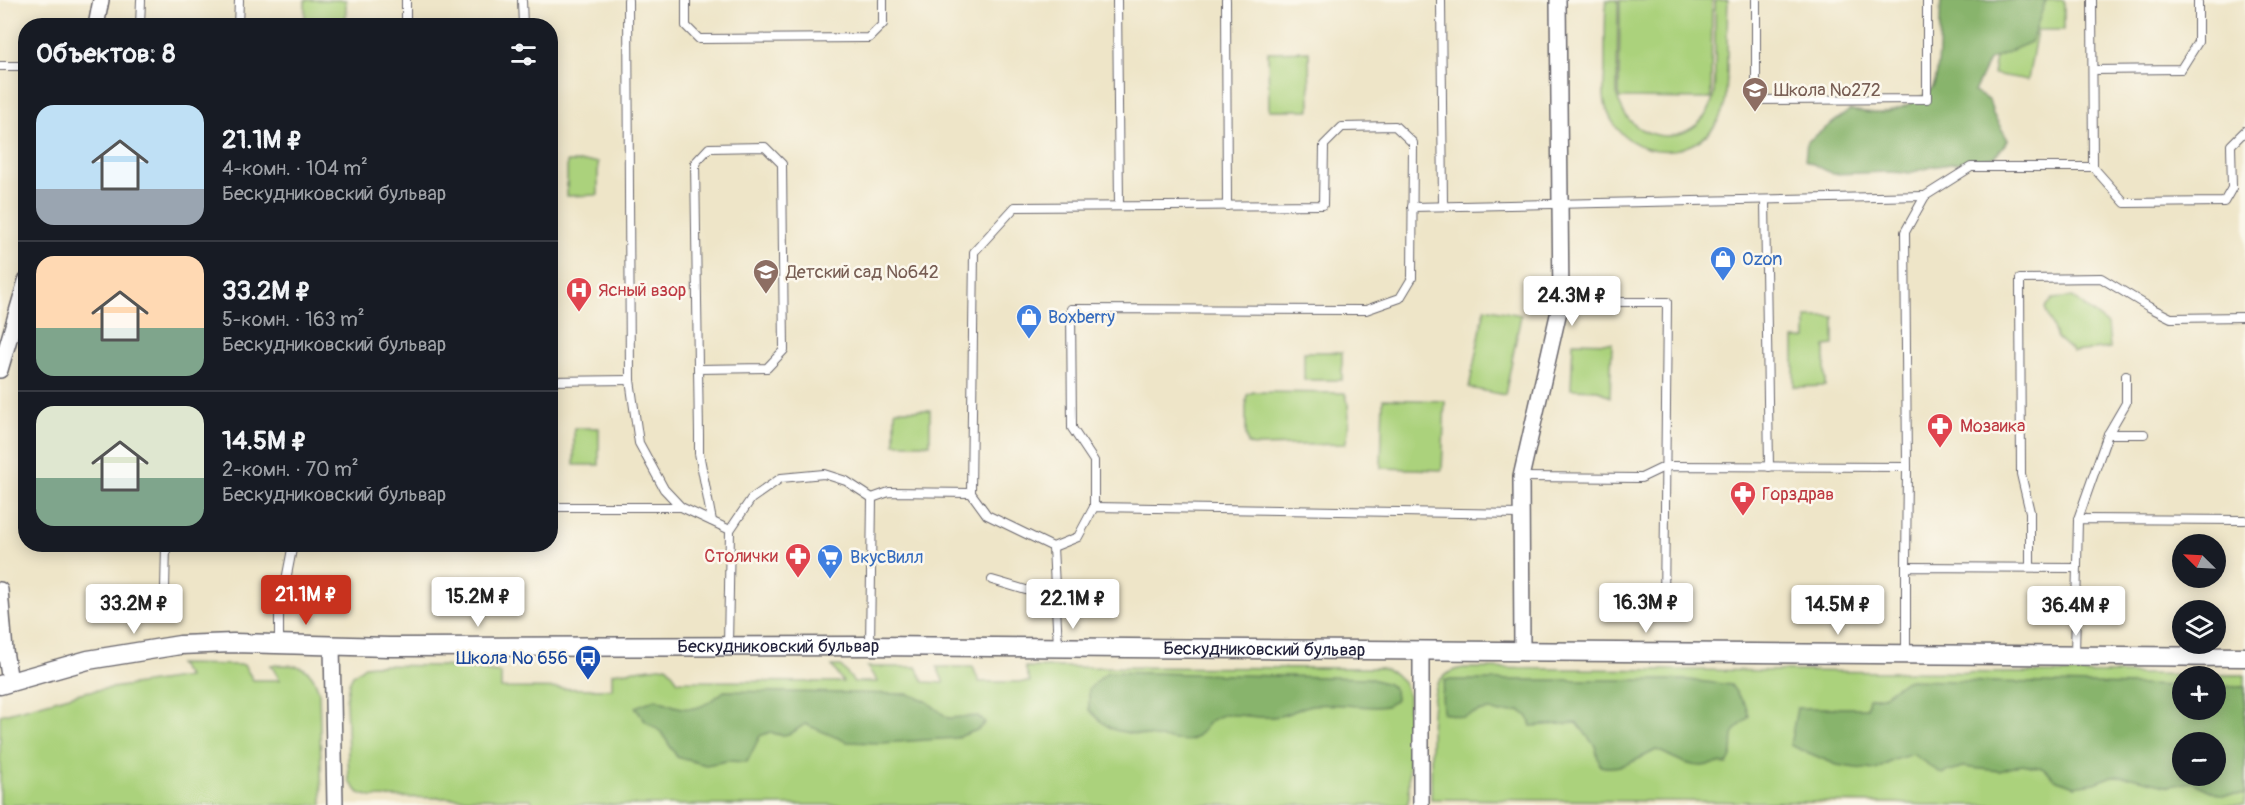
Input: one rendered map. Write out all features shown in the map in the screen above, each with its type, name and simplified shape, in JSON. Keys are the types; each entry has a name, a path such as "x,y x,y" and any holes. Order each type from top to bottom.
{"street":[{"path":"98,18 101,0"},
{"path":"1522,651 1521,477 1561,302 1558,0"},
{"path":"0,370 5,336 18,302"},
{"path":"0,590 5,683"},
{"name":"Бескудниковский бульвар","path":"5,683 88,660 180,645 870,646 2245,657"},
{"path":"332,645 335,805"},
{"path":"1421,652 1421,805"}],"lane":[{"path":"140,18 141,0"},
{"path":"238,0 238,18"},
{"path":"406,0 406,18"},
{"path":"522,0 523,18"},
{"path":"628,0 630,380 639,443 664,489 681,507 730,530"},
{"path":"686,0 686,26 699,39 869,38 883,24 883,0"},
{"path":"1117,0 1119,206"},
{"path":"1226,0 1227,206"},
{"path":"1442,0 1443,205"},
{"path":"1756,0 1756,100 1927,99 1927,0"},
{"path":"2092,0 2093,167 2125,203 2224,202 2232,188 2231,145 2245,131"},
{"path":"2092,70 2181,69 2198,42 2198,0"},
{"path":"0,66 18,66"},
{"path":"1395,126 1413,142 1412,278 1400,298 1366,310 1071,309 1072,428 1094,461 1094,507 1078,537 1053,547 987,515 971,493 974,252 1015,207 1119,206 1323,205 1324,145 1342,127 1395,126"},
{"path":"698,369 766,368 784,350 782,164 765,147 709,148 695,163 699,453 712,521"},
{"path":"1906,655 1905,232 1925,196 1971,167 2093,167"},
{"path":"1412,207 1925,196"},
{"path":"1765,200 1768,467"},
{"path":"2030,567 2030,512 2021,474 2019,279 2101,278 2171,318 2245,317"},
{"path":"1561,302 1667,302 1664,611"},
{"path":"2075,655 2078,519 2108,434 2126,403 2126,375"},
{"path":"558,381 630,380"},
{"path":"2108,434 2144,434"},
{"path":"1521,477 1641,478 1666,466 1907,467"},
{"path":"728,646 730,530 751,498 781,478 824,474 846,481 872,498"},
{"path":"872,498 889,492 971,493"},
{"path":"870,646 872,498"},
{"path":"558,507 681,507"},
{"path":"1094,507 1520,514"},
{"path":"2078,519 2245,520"},
{"path":"1053,547 1058,648"},
{"path":"165,590 166,552"},
{"path":"279,644 279,616 291,552"},
{"path":"1906,567 2076,568"},
{"path":"992,580 1056,599"}],"green space":[{"path":"305,0 346,0 346,18 305,18"},
{"path":"1606,0 1618,0 1617,96 1619,103 1625,115 1634,125 1646,132 1662,136 1680,134 1688,130 1703,119 1708,111 1714,89 1715,0 1728,0 1726,100 1713,128 1700,140 1683,148 1665,150 1647,148 1630,140 1617,128 1605,105 1604,95"},
{"path":"1620,0 1712,0 1711,99 1619,98"},
{"path":"1941,0 2046,0 2031,42 1989,60 1974,92 1989,100 1993,114 2008,140 1995,157 1931,167 1909,173 1833,174 1805,160 1807,142 1850,110 1874,113 1893,111 1930,91 1937,72"},
{"path":"2006,0 2064,0 2064,30 2037,30 2028,80 1993,74"},
{"path":"1309,51 1310,110 1269,110 1268,52"},
{"path":"567,162 598,162 598,195 567,196"},
{"path":"2072,297 2108,325 2110,348 2073,352 2057,338 2045,308 2053,299"},
{"path":"1485,308 1521,315 1505,395 1469,388"},
{"path":"1806,317 1834,317 1834,345 1825,346 1825,386 1794,387 1794,339 1806,339"},
{"path":"1573,342 1612,343 1610,397 1598,390 1571,389"},
{"path":"1304,352 1342,352 1342,380 1304,380"},
{"path":"1253,392 1345,393 1349,418 1345,444 1254,446 1248,444 1246,400 1247,395"},
{"path":"1383,399 1445,401 1442,470 1381,468"},
{"path":"895,410 930,410 930,444 895,444"},
{"path":"574,428 599,428 599,465 574,465"},
{"path":"178,664 244,665 253,680 280,680 271,665 296,666 307,671 316,683 319,692 322,805 0,805 0,715 84,692 188,677"},
{"path":"365,666 443,666 501,673 501,688 612,689 612,673 667,666 678,681 843,682 832,666 841,666 854,682 878,682 867,667 916,667 924,682 944,683 937,667 973,667 979,682 1030,682 1025,667 1381,668 1399,678 1405,685 1408,695 1409,798 1407,805 533,805 531,799 371,797 359,793 349,781 346,700 353,675"},
{"path":"1464,668 2172,674 2172,720 2226,720 2226,675 2245,675 2245,805 1924,805 1431,799 1432,708 1437,685 1448,673"},
{"path":"1107,672 1368,678 1388,684 1395,690 1396,700 1387,706 1377,707 1314,705 1273,717 1223,715 1208,723 1196,737 1186,741 1115,730 1102,722 1089,710 1089,689"},
{"path":"1445,680 1689,680 1731,685 1746,706 1749,716 1735,730 1732,755 1727,764 1696,766 1656,750 1629,763 1607,767 1600,766 1595,746 1577,723 1531,726 1528,717 1521,711 1500,713 1491,710 1463,717 1443,713 1442,694"},
{"path":"1906,680 2172,686 2172,720 2226,720 2226,686 2245,687 2245,795 2219,795 2200,786 2226,786 2226,732 2172,732 2172,786 2170,786 2132,777 2112,776 2094,783 2075,786 2057,780 2042,768 2022,764 2000,771 1962,767 1942,774 1912,754 1894,760 1876,770 1856,768 1837,765 1790,745 1797,708 1867,708 1869,698 1883,696"},
{"path":"724,691 908,694 925,700 948,718 978,716 985,723 977,730 956,738 881,743 847,742 805,724 788,734 780,735 770,732 760,736 747,762 727,761 706,765 677,757 661,732 644,720 635,707 656,699 684,708 699,707"}],"place":[{"name":"Школа №272","path":"1755,113"},
{"name":"Ozon","path":"1723,282"},
{"name":"Детский сад №642","path":"766,295"},
{"name":"Ясный взор","path":"579,313"},
{"name":"Boxberry","path":"1029,340"},
{"name":"Мозаика","path":"1940,449"},
{"name":"Горздрав","path":"1743,517"},
{"name":"Столички","path":"798,579"},
{"name":"ВкусВилл","path":"830,580"},
{"name":"Школа № 656","path":"588,681"}]}
